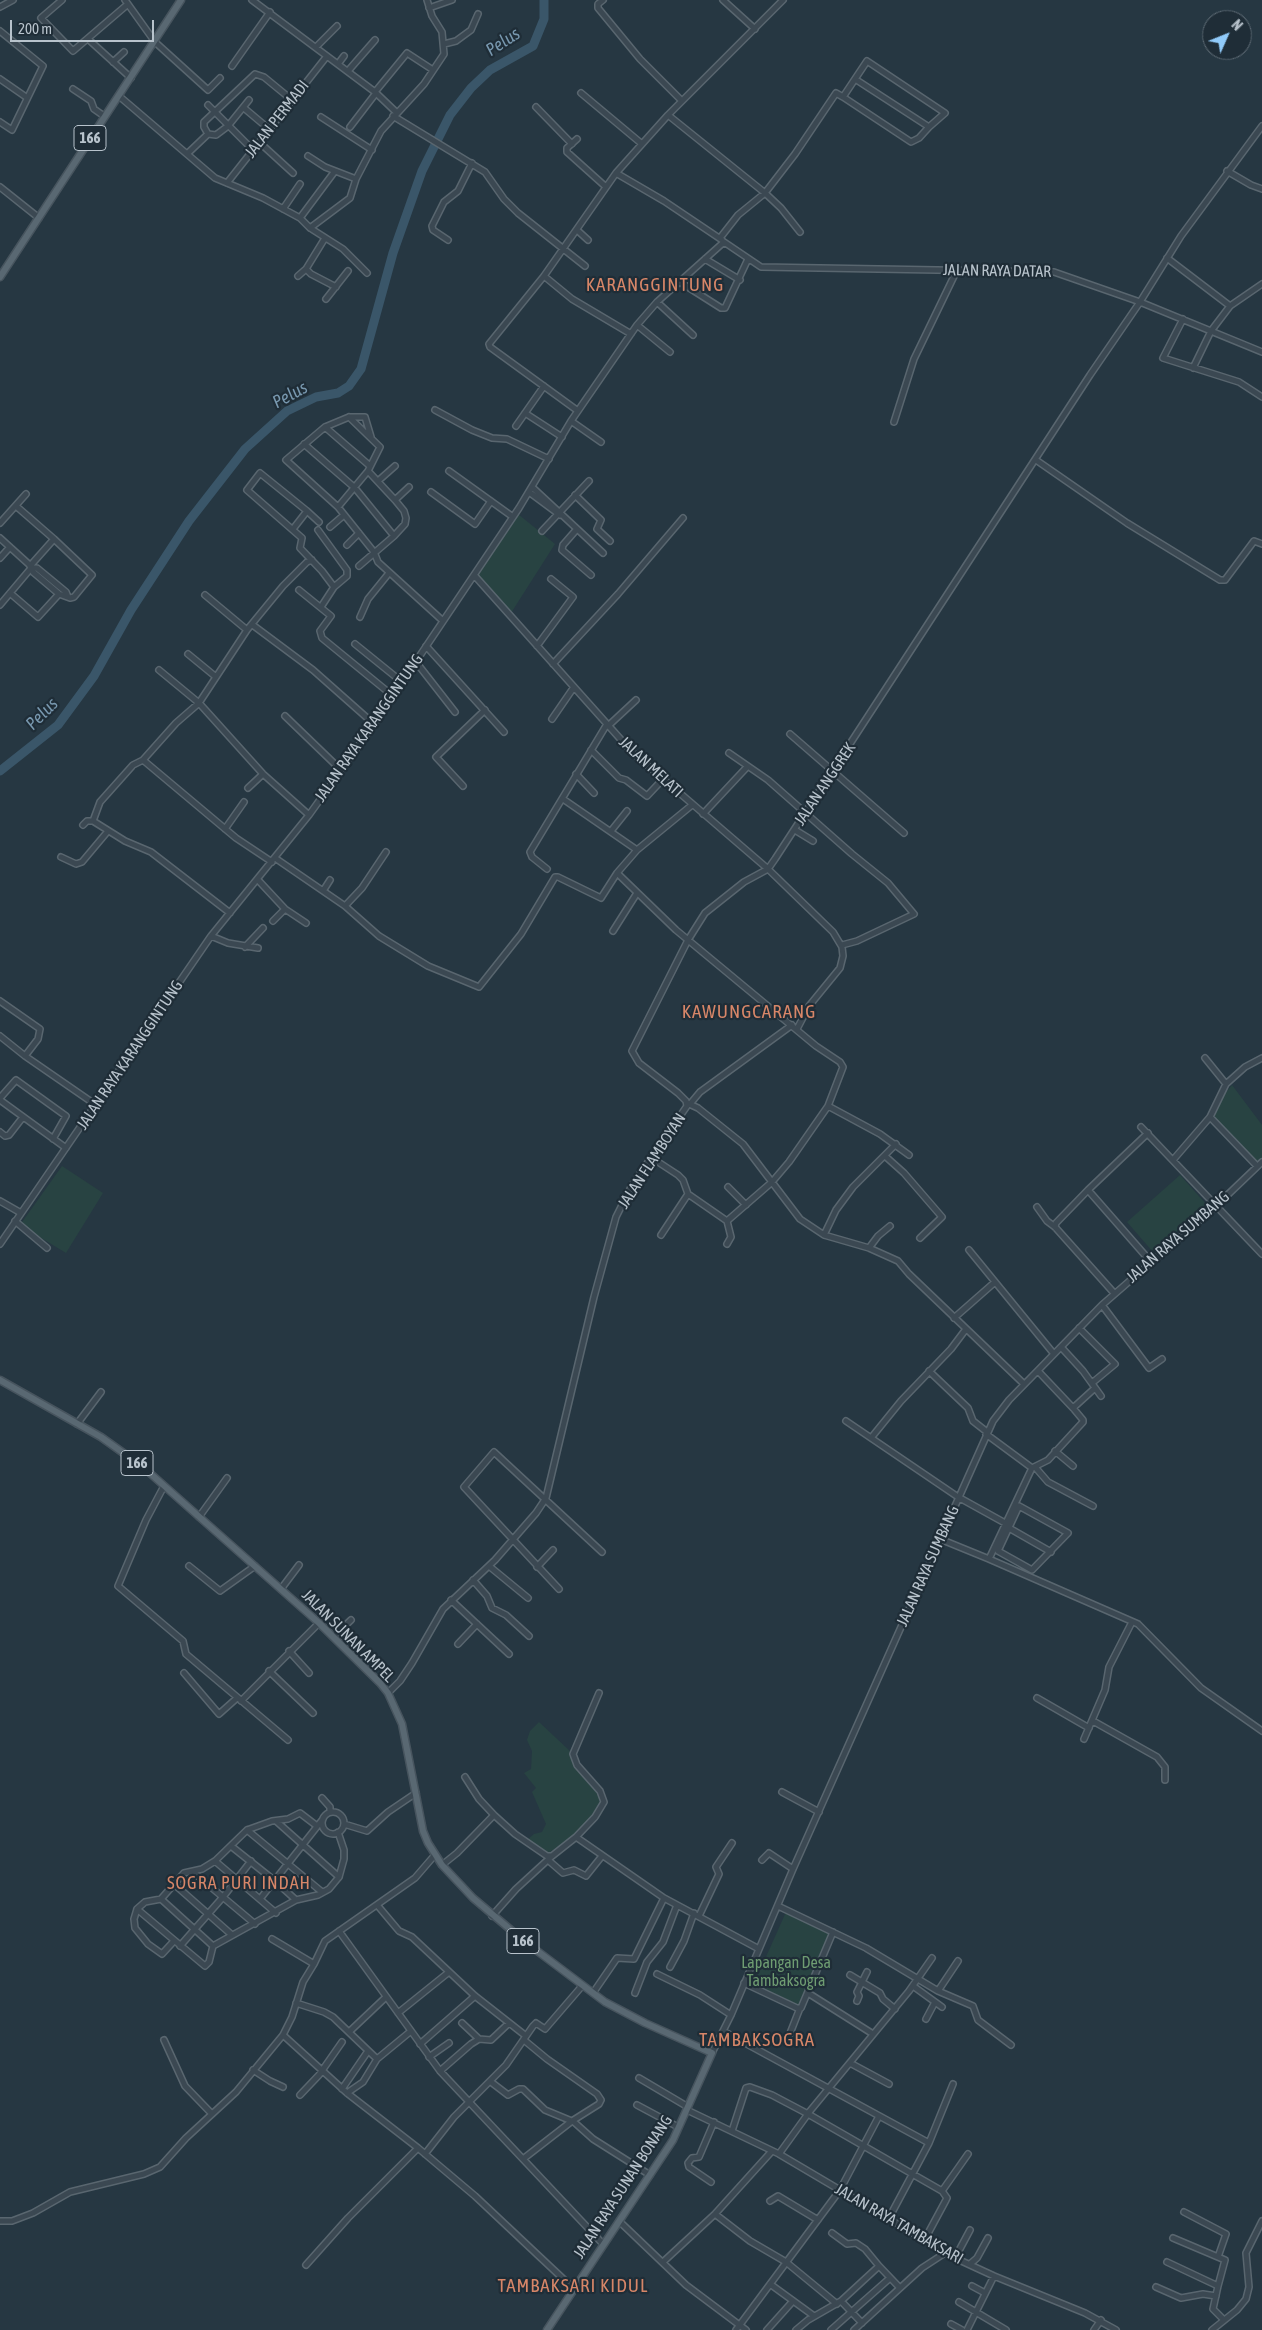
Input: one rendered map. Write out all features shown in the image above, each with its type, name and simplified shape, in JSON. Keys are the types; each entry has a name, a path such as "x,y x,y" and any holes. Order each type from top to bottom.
{"main road":[{"name":"166","path":"0,277 181,0"},
{"name":"JALAN SUNAN AMPEL","path":"0,1380 121,1450 281,1589 369,1671 388,1694 402,1724 409,1764 428,1844 434,1856 456,1882 492,1916 582,1986 645,2023 712,2053"},
{"name":"JALAN RAYA SUNAN BONANG","path":"547,2330 673,2140 712,2053"}],"street":[{"path":"0,7 13,0"},
{"path":"62,0 42,16 42,21 72,51 88,39 126,2 155,42 208,90 220,78"},
{"path":"252,0 376,93 395,114 472,163 491,178 504,199 518,213 585,266"},
{"path":"310,228 350,198 354,178 367,147 424,84 444,54 442,32 429,8 427,0"},
{"path":"429,8 452,0"},
{"path":"604,0 598,4 598,8 640,59 682,101"},
{"path":"724,0 755,29"},
{"path":"578,411 490,347 489,344 544,276 616,173 682,101 783,0"},
{"path":"232,66 270,12"},
{"path":"444,44 464,36 471,30 478,14"},
{"path":"316,48 337,26"},
{"path":"0,31 43,66 26,97 12,130 0,122"},
{"path":"88,39 131,78"},
{"path":"348,71 375,40"},
{"path":"113,62 124,52"},
{"path":"350,127 407,53 434,70"},
{"name":"JALAN PERMADI","path":"227,183 327,56"},
{"path":"338,64 344,56"},
{"path":"867,61 945,113 911,142 843,98 855,79 867,61"},
{"path":"208,134 203,124 258,73 292,100"},
{"path":"0,79 26,97"},
{"path":"855,79 929,127"},
{"path":"73,89 91,102 95,110 104,116"},
{"path":"581,93 642,144"},
{"name":"JALAN RAYA KARANGGINTUNG","path":"0,1244 14,1221 212,936 309,815 374,724 531,490 571,421 637,325 658,302 705,259 722,240 738,215 765,192 795,154 836,93 843,98"},
{"path":"119,96 215,178 300,218 310,228 343,250 367,274"},
{"path":"208,134 216,135 228,126 249,100"},
{"path":"208,105 253,150"},
{"path":"536,107 572,144"},
{"path":"244,108 270,129"},
{"path":"668,116 765,192 781,208 800,232"},
{"path":"321,117 367,147"},
{"name":"JALAN ANGGREK","path":"688,940 705,913 744,882 768,869 806,814 1167,258 1227,171 1262,126"},
{"path":"187,154 208,134"},
{"path":"577,139 567,152 606,187"},
{"path":"259,142 293,173"},
{"path":"308,156 325,167 354,178"},
{"path":"448,240 433,230 432,226 444,202 458,191 472,163"},
{"path":"300,218 335,171"},
{"path":"1227,171 1262,189"},
{"path":"616,173 664,201 748,259 740,280 727,306 723,309 680,282"},
{"path":"283,209 300,184"},
{"path":"0,187 39,218"},
{"path":"577,230 588,240"},
{"path":"298,276 306,268 326,238"},
{"path":"1167,258 1230,306"},
{"path":"705,259 740,280"},
{"name":"JALAN RAYA DATAR","path":"748,259 761,267 1054,272 1140,302 1262,352"},
{"path":"306,268 311,274 336,288"},
{"path":"894,422 914,359 957,270"},
{"path":"326,299 348,272"},
{"path":"544,276 572,299 631,334"},
{"path":"1193,368 1211,331 1230,306 1262,284"},
{"path":"658,302 694,334"},
{"path":"1183,319 1162,357 1239,382 1262,398"},
{"path":"637,325 670,352"},
{"path":"516,426 544,386"},
{"path":"435,410 472,430 492,438 508,439 549,459"},
{"path":"525,413 562,437"},
{"path":"338,507 355,488 380,448 349,417"},
{"path":"371,437 365,417 349,417 325,427 304,444 287,462 338,507 374,552 378,562 443,621"},
{"path":"571,421 601,442"},
{"path":"325,427 369,468 404,511 406,518 404,524 394,536 358,566"},
{"path":"304,444 355,488 394,536"},
{"path":"1036,460 1127,523 1220,580 1225,580 1254,541 1262,544"},
{"path":"378,481 395,466"},
{"path":"449,471 513,517"},
{"path":"319,522 262,473 247,488 304,540 300,548 334,587"},
{"path":"542,531 560,514 589,480"},
{"path":"395,500 409,487"},
{"path":"531,490 603,553"},
{"path":"430,492 475,524 492,501"},
{"path":"0,524 26,494"},
{"path":"575,495 601,520 597,529 610,541"},
{"path":"16,506 92,573 74,597 68,597 59,594 33,572 32,567"},
{"path":"293,529 307,511"},
{"path":"330,527 344,515"},
{"path":"554,664 618,594 683,518"},
{"path":"576,529 563,545 562,550 591,575"},
{"path":"318,530 348,570 346,576 334,587 321,607"},
{"path":"346,545 359,533"},
{"path":"0,538 32,567 37,568 66,592 68,597"},
{"path":"0,604 54,539"},
{"path":"0,558 10,547"},
{"path":"93,822 100,802 133,765 143,760 176,723 199,703 247,630 283,586 307,562 312,560"},
{"path":"360,616 368,599 389,573"},
{"name":"JALAN MELATI","path":"474,575 632,752 768,869 823,921 842,948"},
{"path":"537,646 573,597 551,579"},
{"path":"299,590 331,616 320,631 322,638 393,696"},
{"path":"10,592 38,617 59,594"},
{"path":"205,594 247,630"},
{"path":"252,625 312,670 374,724"},
{"path":"355,644 402,682"},
{"path":"426,646 504,732"},
{"path":"188,654 216,677"},
{"path":"416,662 455,712"},
{"path":"159,670 199,703 263,774 309,815"},
{"path":"552,719 574,687"},
{"path":"547,869 532,857 530,852 563,800 576,774 608,725 636,700"},
{"path":"463,786 436,757 485,710"},
{"path":"285,716 341,770"},
{"path":"790,734 904,833"},
{"path":"591,750 620,779 626,780 647,796 663,780"},
{"path":"729,753 768,780 888,883 914,914 842,948 839,971 809,1006 797,1030"},
{"path":"143,760 225,829 345,906 379,936 428,966 479,987 521,934 555,877 601,898 616,873 636,850 692,805"},
{"path":"703,814 747,767"},
{"path":"248,788 263,774"},
{"path":"576,774 594,793"},
{"path":"563,800 596,824 611,831 636,850"},
{"path":"225,829 244,802"},
{"path":"611,831 627,811"},
{"path":"82,825 87,821 93,822 151,852 230,913"},
{"path":"795,830 813,841"},
{"path":"61,857 76,864 82,862 108,831"},
{"path":"345,906 362,888 386,852"},
{"path":"616,873 688,940 843,1066 841,1078 828,1106 789,1162 772,1182 727,1221"},
{"path":"258,880 285,910 306,923"},
{"path":"323,891 330,880"},
{"path":"613,930 637,893"},
{"path":"273,921 285,910"},
{"path":"246,947 263,928"},
{"path":"212,936 228,943 258,948"},
{"name":"JALAN FLAMBOYAN","path":"546,1500 588,1321 616,1217 626,1196 689,1104 664,1081 639,1064 632,1052 688,940"},
{"path":"0,1001 40,1029 38,1039 26,1056"},
{"path":"792,1025 700,1092 689,1104 743,1144 800,1219 824,1235 869,1248 898,1261 966,1330 1024,1384"},
{"path":"0,1036 96,1105"},
{"path":"1205,1058 1226,1084"},
{"path":"1173,1160 1210,1117 1226,1084 1245,1066 1262,1058"},
{"path":"53,1139 66,1116 16,1080 0,1099 23,1117 53,1139 66,1148"},
{"path":"828,1106 896,1144 909,1155"},
{"path":"0,1132 6,1136 9,1135 23,1117"},
{"path":"1210,1117 1257,1166"},
{"path":"1141,1127 1262,1254"},
{"path":"1055,1227 1088,1190 1148,1133"},
{"path":"824,1235 836,1210 846,1196 896,1144"},
{"path":"885,1156 904,1172 942,1217 920,1238"},
{"path":"652,1158 678,1175 683,1180 688,1194 727,1221 732,1237 726,1244"},
{"name":"JALAN RAYA SUMBANG","path":"712,2053 731,2015 793,1869 987,1433 1009,1400 1114,1293 1217,1205 1262,1162"},
{"path":"728,1187 746,1205"},
{"path":"1088,1190 1151,1262"},
{"path":"661,1235 688,1194"},
{"path":"0,1200 21,1212"},
{"path":"1037,1207 1114,1293"},
{"path":"14,1221 47,1248"},
{"path":"869,1248 890,1226"},
{"path":"969,1250 1054,1354"},
{"path":"954,1318 995,1282"},
{"path":"1102,1305 1150,1368 1162,1359"},
{"path":"1073,1408 1115,1364 1079,1328"},
{"path":"871,1438 966,1330"},
{"path":"1061,1347 1101,1396"},
{"path":"930,1371 968,1408 973,1421 987,1433 1034,1468 1048,1482 1093,1506"},
{"path":"989,1559 1007,1526 1019,1506 1068,1533 1032,1570 998,1552 1007,1526 1034,1468 1048,1460 1083,1421 1038,1371"},
{"path":"77,1424 101,1392"},
{"path":"846,1421 958,1497 1051,1552"},
{"path":"1055,1451 1073,1466"},
{"path":"559,1588 537,1567 466,1489 465,1484 494,1452 602,1552"},
{"path":"199,1518 227,1478"},
{"path":"164,1486 146,1520 118,1586 183,1641 186,1654 288,1740"},
{"path":"388,1694 404,1676 435,1620 452,1600 489,1566 546,1500"},
{"path":"940,1539 1143,1628 1201,1688 1219,1702 1255,1724 1262,1731"},
{"path":"537,1567 553,1550"},
{"path":"1018,1573 1022,1564"},
{"path":"281,1589 299,1565"},
{"path":"189,1566 220,1591 256,1567"},
{"path":"489,1566 528,1598"},
{"path":"473,1580 487,1596 492,1608 506,1615 529,1636"},
{"path":"452,1600 509,1654"},
{"path":"333,1637 351,1620"},
{"path":"1084,1739 1105,1690 1109,1667 1132,1622"},
{"path":"184,1673 219,1714 239,1700 319,1623"},
{"path":"458,1644 477,1624"},
{"path":"289,1651 309,1673"},
{"path":"269,1671 313,1713"},
{"path":"492,1916 516,1889 576,1837 595,1817 604,1802 600,1791 577,1765 573,1754 599,1693"},
{"path":"1037,1698 1089,1728"},
{"path":"1093,1720 1158,1757 1164,1767 1165,1780"},
{"path":"465,1777 479,1799 494,1815 542,1854 550,1858 564,1873 574,1870 586,1876 602,1856"},
{"path":"330,1812 340,1815 344,1824 367,1831 415,1791"},
{"path":"782,1792 819,1812"},
{"path":"260,1899 330,1812 330,1807 322,1798"},
{"path":"174,1940 162,1954 148,1944 135,1928 134,1918 137,1909 145,1902 161,1899 184,1873 193,1872 215,1861 248,1830 288,1819 300,1813 317,1826"},
{"path":"442,1865 457,1853 494,1815"},
{"path":"323,1820 323,1826 328,1832 338,1832"},
{"path":"276,1821 339,1878"},
{"path":"338,1832 344,1824"},
{"path":"248,1830 322,1892"},
{"path":"137,1909 206,1966 213,1946 276,1913 296,1900 329,1889 339,1878 344,1850 338,1832"},
{"path":"576,1837 664,1898 697,1914 759,1949"},
{"path":"670,1967 719,1874 716,1867 732,1842"},
{"path":"231,1846 296,1900"},
{"path":"762,1860 769,1853 793,1869"},
{"path":"0,2221 12,2221 33,2213 70,2192 152,2172 160,2167 186,2138 236,2092 283,2035 303,1982 325,1941 378,1906 415,1878 434,1856"},
{"path":"215,1861 276,1913"},
{"path":"180,1946 223,1897 250,1861"},
{"path":"193,1872 255,1924"},
{"path":"174,1884 232,1935"},
{"path":"593,1993 617,1958 634,1959 664,1898"},
{"path":"161,1899 213,1946"},
{"path":"635,1993 648,1962 664,1942 677,1905"},
{"path":"378,1906 399,1931 412,1937 475,1996 599,2096 599,2104 572,2121 523,2159"},
{"path":"778,1906 832,1932 938,1991 973,2006 978,2020 1011,2045"},
{"path":"339,1931 440,2072 603,2244"},
{"path":"789,2036 832,1932"},
{"path":"272,1938 314,1964"},
{"path":"779,2154 808,2114 896,2009 932,1958"},
{"path":"938,1991 958,1961"},
{"path":"398,2013 449,1972"},
{"path":"857,2002 859,1996 857,1992 867,1972"},
{"path":"657,1974 700,1995 731,2015"},
{"path":"850,1974 880,1993 883,1999 896,2009"},
{"path":"744,1983 800,2008"},
{"path":"425,2154 441,2132 491,2082 535,2024 545,2028 582,1986"},
{"path":"913,1986 942,2007"},
{"path":"808,1993 874,2034"},
{"path":"420,2044 475,1996"},
{"path":"349,2032 386,1997"},
{"path":"926,2019 935,2002"},
{"path":"296,2003 328,2013 377,2059"},
{"path":"462,2023 479,2039 491,2040 509,2023"},
{"path":"344,2091 363,2082 377,2059 410,2031"},
{"path":"723,2031 929,2143"},
{"path":"283,2035 344,2091 418,2148 480,2200 574,2289"},
{"path":"440,2072 479,2039"},
{"path":"164,2040 185,2086 212,2114"},
{"path":"300,2096 342,2042"},
{"path":"429,2056 449,2043"},
{"path":"344,2091 368,2051"},
{"path":"850,2063 889,2084"},
{"path":"253,2070 283,2087"},
{"name":"JALAN RAYA TAMBAKSARI","path":"639,2078 687,2108 779,2154 925,2239 945,2253 994,2276 1100,2320 1116,2330"},
{"path":"491,2082 508,2095 518,2089 523,2089 545,2110 572,2121 593,2138 650,2174"},
{"path":"889,2218 929,2143 952,2084"},
{"path":"732,2130 748,2086 772,2095 808,2114 942,2191 947,2198 925,2239"},
{"path":"637,2105 678,2127"},
{"path":"736,2330 840,2190 879,2116"},
{"path":"711,2182 689,2167 688,2163 692,2158 699,2157 714,2122"},
{"path":"306,2264 348,2218 418,2148"},
{"path":"663,2262 715,2214 772,2151"},
{"path":"942,2191 968,2154"},
{"path":"770,2201 778,2196 818,2220"},
{"path":"1184,2212 1226,2234 1218,2257"},
{"path":"715,2214 750,2241 786,2262 851,2311 862,2323"},
{"path":"619,2221 691,2289 746,2330"},
{"path":"1212,2330 1237,2310 1246,2299 1248,2287 1246,2253 1262,2221"},
{"path":"955,2258 970,2230"},
{"path":"832,2232 847,2244 856,2243 865,2248 900,2288"},
{"path":"970,2264 977,2258 988,2238"},
{"path":"1173,2238 1218,2257 1225,2262 1213,2310 1224,2320"},
{"path":"854,2330 922,2268 945,2253"},
{"path":"1167,2262 1218,2286"},
{"path":"796,2330 814,2316 839,2303 879,2266"},
{"path":"966,2330 994,2276"},
{"path":"831,2330 890,2278"},
{"path":"770,2284 814,2316"},
{"path":"972,2286 985,2293"},
{"path":"1156,2287 1181,2298 1203,2294 1216,2296"},
{"path":"767,2330 793,2301"},
{"path":"959,2302 1006,2330"},
{"path":"1094,2330 1100,2320"},
{"path":"951,2324 962,2330"}],"green space":[{"path":"518,514 555,544 511,613 478,575"},
{"path":"1232,1085 1262,1125 1262,1158 1257,1163 1213,1116 1223,1096"},
{"path":"62,1166 103,1193 66,1253 20,1225"},
{"path":"1180,1175 1207,1205 1153,1252 1127,1222"},
{"path":"539,1722 571,1752 573,1763 601,1797 601,1807 575,1835 547,1854 527,1840 534,1834 542,1832 546,1824 532,1792 536,1788 524,1773 531,1769 532,1751 527,1740 530,1731"},
{"name":"Lapangan Desa Tambaksogra","path":"786,1912 827,1932 828,1935 800,2005 796,2006 753,1986"}],"waterway":[{"name":"Pelus","path":"0,771 58,725 94,676 131,610 189,521 245,449 287,411 316,397 338,393 349,386 361,369 393,253 422,171 450,115 471,88 490,70 533,46 544,19 544,0"}],"district":[{"name":"KARANGGINTUNG","path":"655,285"},
{"name":"KAWUNGCARANG","path":"749,1012"},
{"name":"SOGRA PURI INDAH","path":"239,1883"},
{"name":"TAMBAKSOGRA","path":"757,2040"},
{"name":"TAMBAKSARI KIDUL","path":"573,2286"}]}
